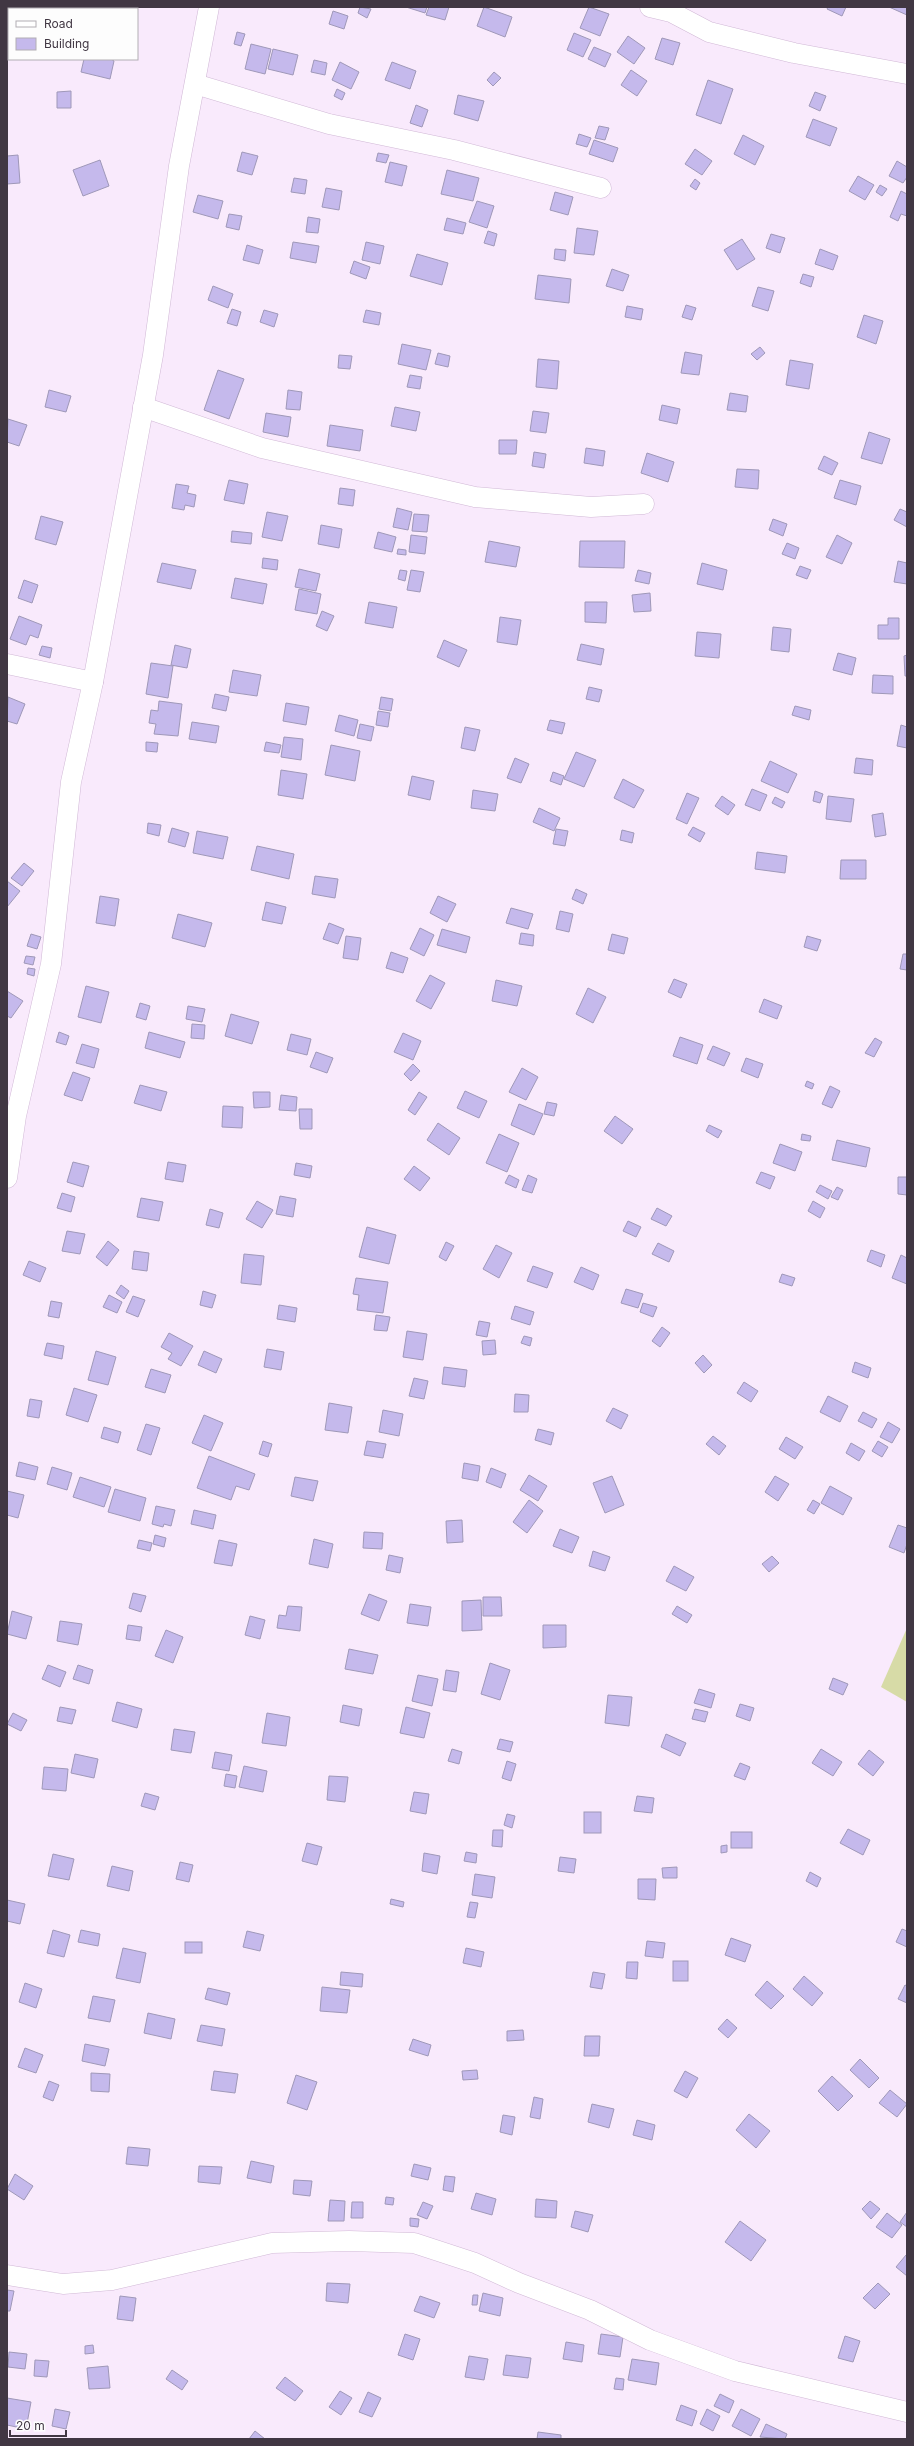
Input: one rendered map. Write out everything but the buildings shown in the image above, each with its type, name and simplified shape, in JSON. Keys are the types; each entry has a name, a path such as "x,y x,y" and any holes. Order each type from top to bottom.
{"street":[{"path":"7,1178 16,1116 51,964 71,782 93,682 153,355 179,166 209,7"},
{"path":"650,7 671,12 710,32 794,53 907,74"},
{"path":"195,84 329,124 454,150 601,188"},
{"path":"143,407 262,448 475,497 591,507 644,504"},
{"path":"7,664 93,682"},
{"path":"7,2275 63,2284 112,2280 272,2243 349,2241 414,2243 475,2263 519,2283 590,2310 650,2340 735,2371 907,2412"}],"green space":[{"path":"907,1628 907,1702 881,1687"}]}
